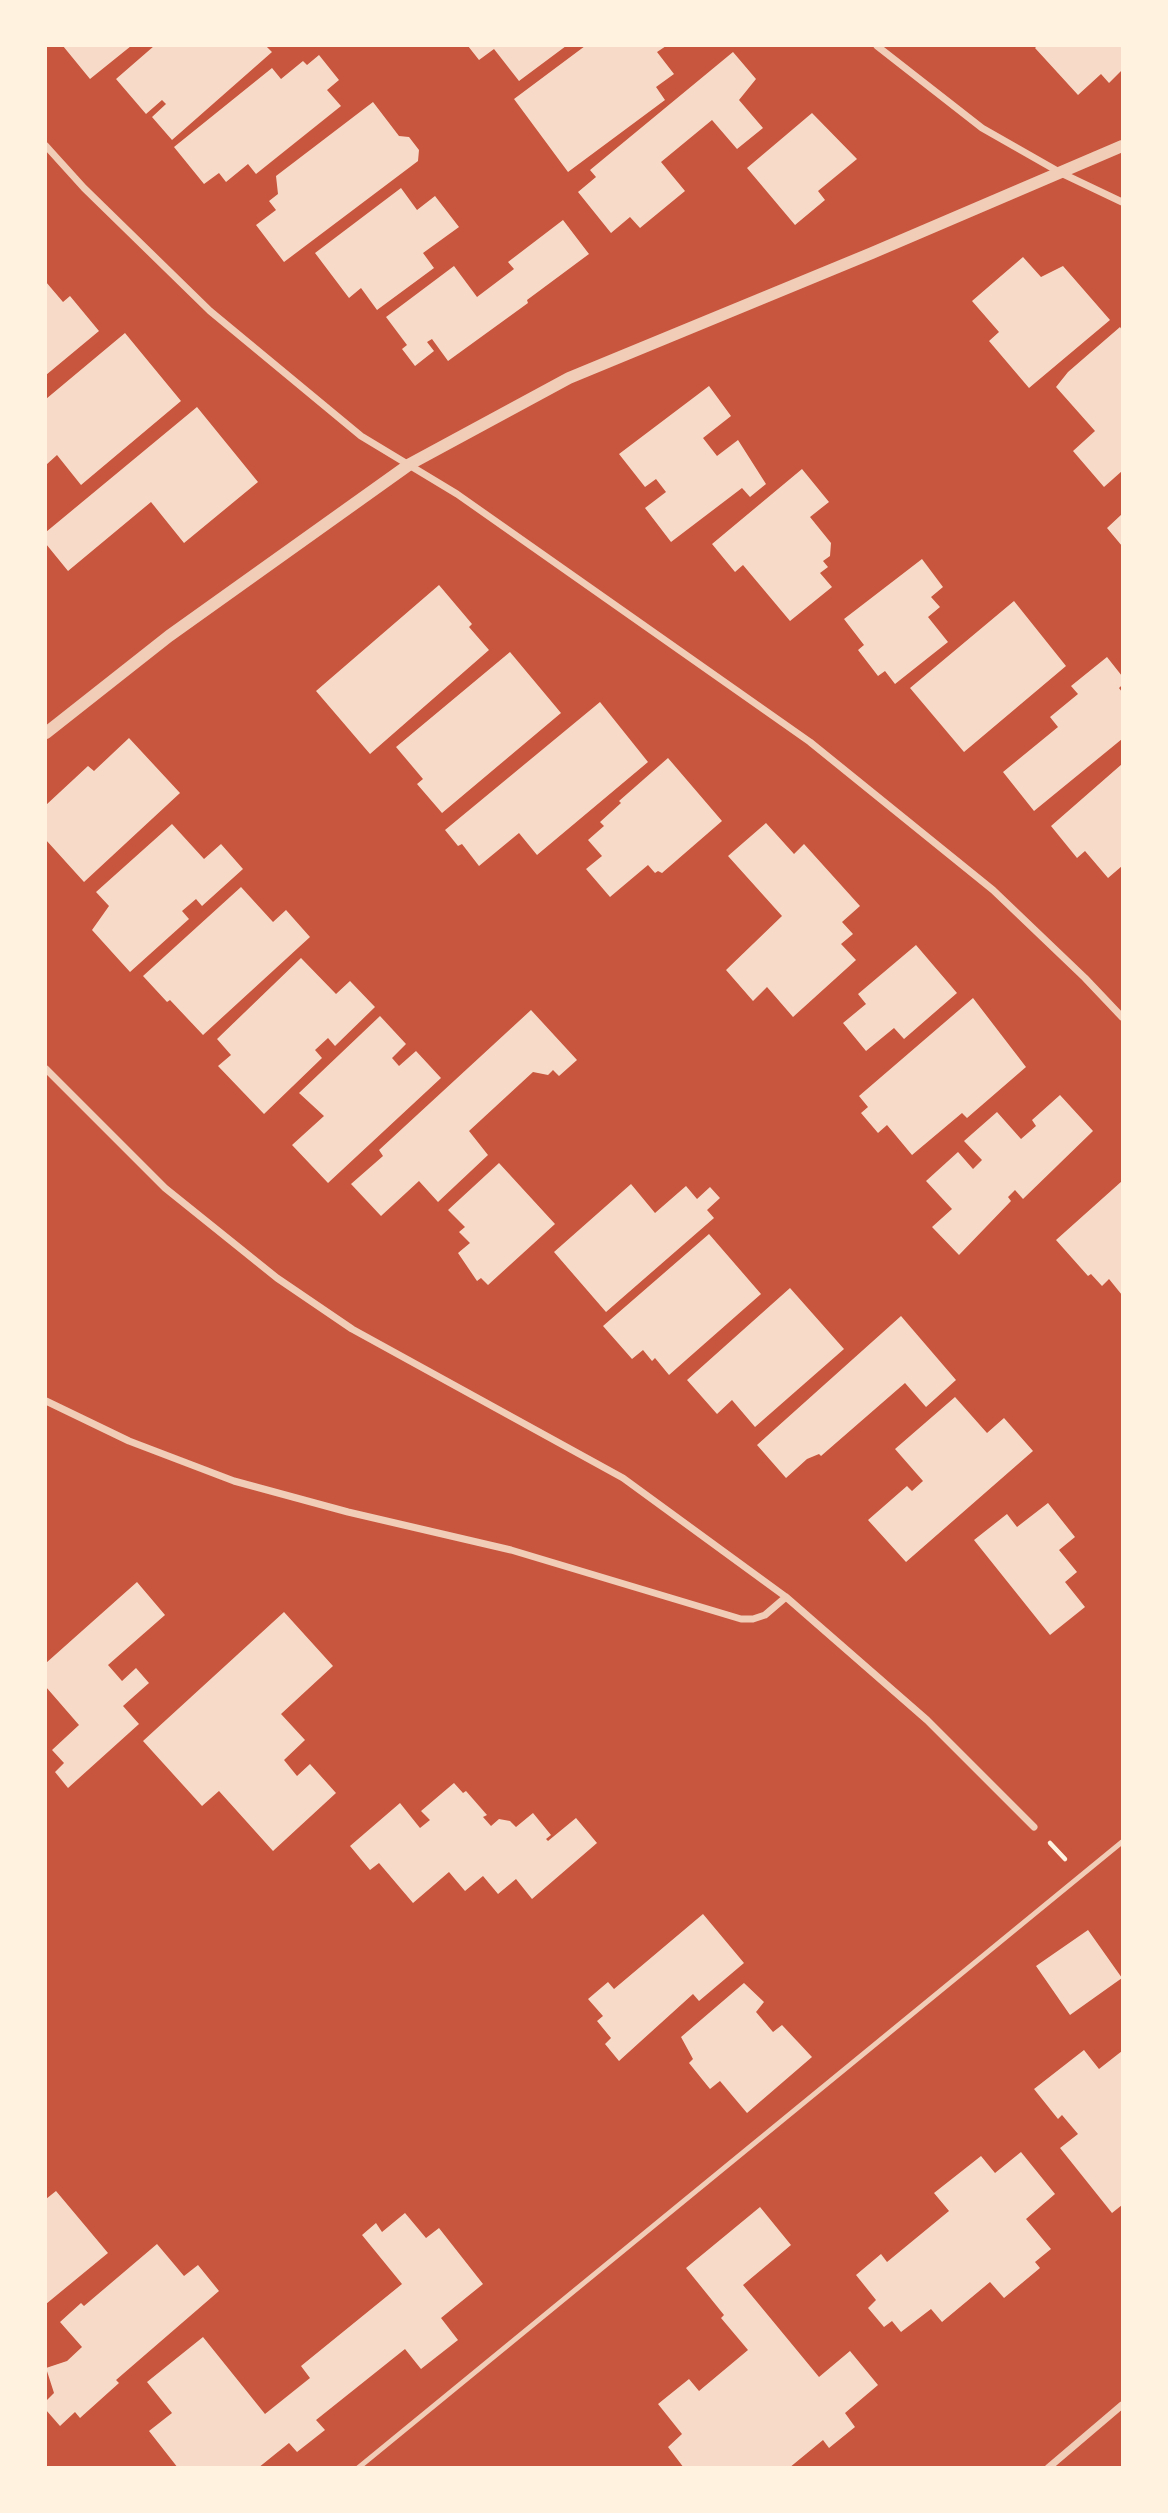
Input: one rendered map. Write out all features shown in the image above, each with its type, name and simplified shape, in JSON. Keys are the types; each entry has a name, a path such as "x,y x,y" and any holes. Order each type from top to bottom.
{"street":[{"path":"877,46 982,128 1061,173 1122,202"},
{"path":"46,146 210,311 360,436 457,494 810,742 993,890 1122,1017"},
{"path":"46,733 169,636 410,464 569,378 1122,146"},
{"path":"46,1069 165,1188 277,1278 352,1329 623,1478 786,1597 927,1720 1034,1827"},
{"path":"46,1401 129,1441 234,1481 348,1512 510,1550 741,1619 765,1615 786,1597"},
{"path":"1048,2468 1122,2405"}],"lane":[{"path":"358,2468 1122,1842"}],"path":[{"path":"1034,1827 1081,1875"}],"building":[{"path":"63,46 131,46 90,79"},
{"path":"154,46 266,46 272,52 172,140 152,117 166,104 162,100 146,114 116,79"},
{"path":"468,46 566,46 519,81 494,49 479,60"},
{"path":"585,46 666,46 657,52 674,74 656,87 665,100 568,172 514,99"},
{"path":"1122,46 1122,70 1109,83 1101,74 1078,95 1035,48"},
{"path":"733,52 756,79 739,100 763,128 737,149 712,120 661,162 685,191 640,228 630,217 611,233 578,192 596,177 590,170"},
{"path":"319,55 339,80 327,90 341,106 256,174 248,164 226,182 219,173 204,184 174,147 272,68 281,79 303,61 307,65"},
{"path":"373,102 399,136 409,137 419,150 418,161 284,262 256,225 276,210 269,201 278,194 276,176"},
{"path":"812,113 857,159 818,191 825,200 795,225 747,168"},
{"path":"401,188 417,210 435,196 459,227 423,253 434,268 377,310 361,288 349,298 315,253"},
{"path":"563,220 589,254 527,300 528,303 448,361 432,339 427,342 434,351 415,366 402,349 407,345 386,317 454,266 477,297 514,269 508,262"},
{"path":"1023,257 1041,277 1063,266 1110,320 1029,388 989,341 999,332 972,301"},
{"path":"46,282 63,302 70,296 99,331 46,375"},
{"path":"1120,327 1122,471 1104,487 1073,451 1095,431 1056,387 1068,372"},
{"path":"125,333 181,401 81,485 57,455 46,465 46,399"},
{"path":"709,386 731,416 703,438 717,456 738,440 766,484 750,497 742,488 671,542 645,508 666,492 656,479 645,487 619,454"},
{"path":"197,407 258,482 184,543 151,502 68,571 46,544 46,532"},
{"path":"802,469 829,502 810,517 831,543 830,556 823,561 828,567 820,573 832,587 790,621 743,565 735,572 712,544"},
{"path":"1122,514 1122,546 1107,528"},
{"path":"922,559 943,587 931,597 940,607 928,617 948,642 895,684 885,671 878,676 858,650 864,645 844,619"},
{"path":"439,585 472,624 469,627 489,650 370,754 316,691"},
{"path":"1014,601 1066,666 964,752 910,688"},
{"path":"510,652 561,713 442,813 417,784 423,779 396,747"},
{"path":"1107,657 1122,676 1122,685 1119,688 1122,692 1122,739 1034,811 1003,772 1058,727 1050,717 1078,694 1071,686"},
{"path":"600,702 648,762 537,855 519,833 479,866 462,844 458,846 445,830"},
{"path":"129,738 180,793 84,882 46,840 46,805 88,766 94,771"},
{"path":"668,758 722,821 662,873 655,873 648,865 610,897 586,869 602,856 588,840 604,826 600,822 621,803 619,801"},
{"path":"1122,764 1122,866 1108,878 1085,851 1077,858 1051,826"},
{"path":"766,823 794,854 804,844 860,906 842,922 853,934 841,944 856,960 793,1017 767,987 753,1001 726,970 782,916 728,856"},
{"path":"172,824 204,859 221,844 243,869 202,906 196,899 182,911 189,919 130,972 92,930 109,906 96,892"},
{"path":"241,887 273,922 286,910 310,937 203,1035 143,976"},
{"path":"916,945 957,993 904,1039 894,1028 866,1051 843,1023 866,1004 858,994"},
{"path":"301,958 336,994 350,981 375,1007 335,1046 328,1038 315,1050 322,1058 264,1114 218,1066 231,1055 217,1039"},
{"path":"973,998 1026,1067 967,1118 962,1113 912,1155 887,1125 878,1133 861,1113 868,1107 859,1096"},
{"path":"531,1010 577,1060 559,1076 553,1070 548,1075 533,1072 469,1131 488,1155 438,1202 419,1181 381,1216 351,1184 383,1156 379,1150"},
{"path":"380,1016 406,1044 392,1058 399,1066 416,1051 441,1078 328,1183 292,1145 324,1116 299,1093"},
{"path":"1060,1095 1093,1131 1023,1199 1015,1190 1008,1197 1011,1201 959,1255 932,1227 952,1209 926,1181 958,1152 973,1169 982,1160 964,1141 997,1112 1021,1139 1036,1126 1032,1120"},
{"path":"499,1163 555,1224 488,1285 481,1278 477,1281 458,1253 470,1243 459,1232 465,1227 448,1210"},
{"path":"1122,1181 1122,1295 1109,1279 1102,1286 1091,1274 1088,1276 1056,1240"},
{"path":"631,1184 655,1213 686,1186 697,1199 710,1187 720,1198 707,1210 714,1218 606,1312 554,1252"},
{"path":"709,1234 761,1294 669,1375 655,1358 652,1361 643,1350 632,1359 603,1326"},
{"path":"790,1288 844,1349 755,1427 732,1400 717,1414 687,1380"},
{"path":"901,1316 956,1380 926,1407 905,1383 821,1456 819,1454 807,1459 786,1478 757,1445"},
{"path":"955,1397 987,1433 1004,1418 1033,1451 906,1562 868,1520 907,1486 912,1491 923,1481 895,1449"},
{"path":"1048,1503 1075,1537 1059,1550 1077,1572 1065,1582 1085,1607 1050,1635 974,1540 1007,1514 1017,1527"},
{"path":"137,1582 165,1615 108,1665 122,1681 136,1668 149,1683 123,1706 139,1724 68,1788 55,1772 64,1763 52,1750 79,1725 46,1687 46,1663"},
{"path":"284,1612 333,1666 281,1714 305,1740 284,1760 297,1776 310,1764 336,1793 273,1851 219,1791 202,1806 143,1741"},
{"path":"454,1783 463,1793 466,1791 487,1815 483,1817 491,1826 499,1819 510,1821 516,1827 533,1813 551,1835 546,1839 548,1841 576,1818 597,1843 532,1899 516,1879 498,1894 483,1876 465,1891 449,1872 413,1903 379,1863 370,1870 350,1846 400,1803 420,1828 430,1820 421,1811"},
{"path":"703,1914 744,1963 699,2001 693,1994 619,2061 605,2044 611,2038 597,2021 603,2016 588,1999 608,1982 614,1989"},
{"path":"1088,1930 1122,1978 1070,2015 1036,1966"},
{"path":"744,1983 764,2002 756,2012 773,2032 782,2025 812,2057 747,2113 720,2081 710,2089 689,2063 693,2059 681,2037"},
{"path":"1084,2050 1099,2069 1122,2051 1122,2205 1112,2213 1060,2148 1078,2134 1062,2115 1058,2119 1034,2089"},
{"path":"1021,2152 1055,2194 1026,2219 1051,2249 1035,2262 1040,2268 1004,2298 990,2282 942,2322 931,2309 901,2332 892,2321 884,2327 868,2308 876,2300 856,2275 881,2254 887,2262 949,2211 934,2193 981,2156 995,2173"},
{"path":"56,2191 108,2253 46,2304 46,2199"},
{"path":"760,2207 791,2245 743,2285 819,2377 850,2351 878,2385 845,2413 855,2427 829,2448 823,2440 789,2468 684,2468 668,2447 682,2434 658,2404 689,2379 699,2391 748,2350 721,2318 724,2315 686,2268"},
{"path":"405,2213 426,2238 439,2228 483,2284 441,2318 458,2340 421,2369 405,2349 316,2420 325,2430 297,2452 289,2443 258,2468 178,2468 149,2431 172,2413 147,2382 203,2337 265,2414 310,2378 301,2366 402,2284 362,2235 376,2223 382,2232"},
{"path":"157,2244 184,2276 198,2265 219,2291 116,2380 119,2383 80,2418 75,2412 60,2426 46,2410 46,2401 54,2393 46,2368 67,2361 82,2347 60,2322 81,2303 84,2306"}]}
